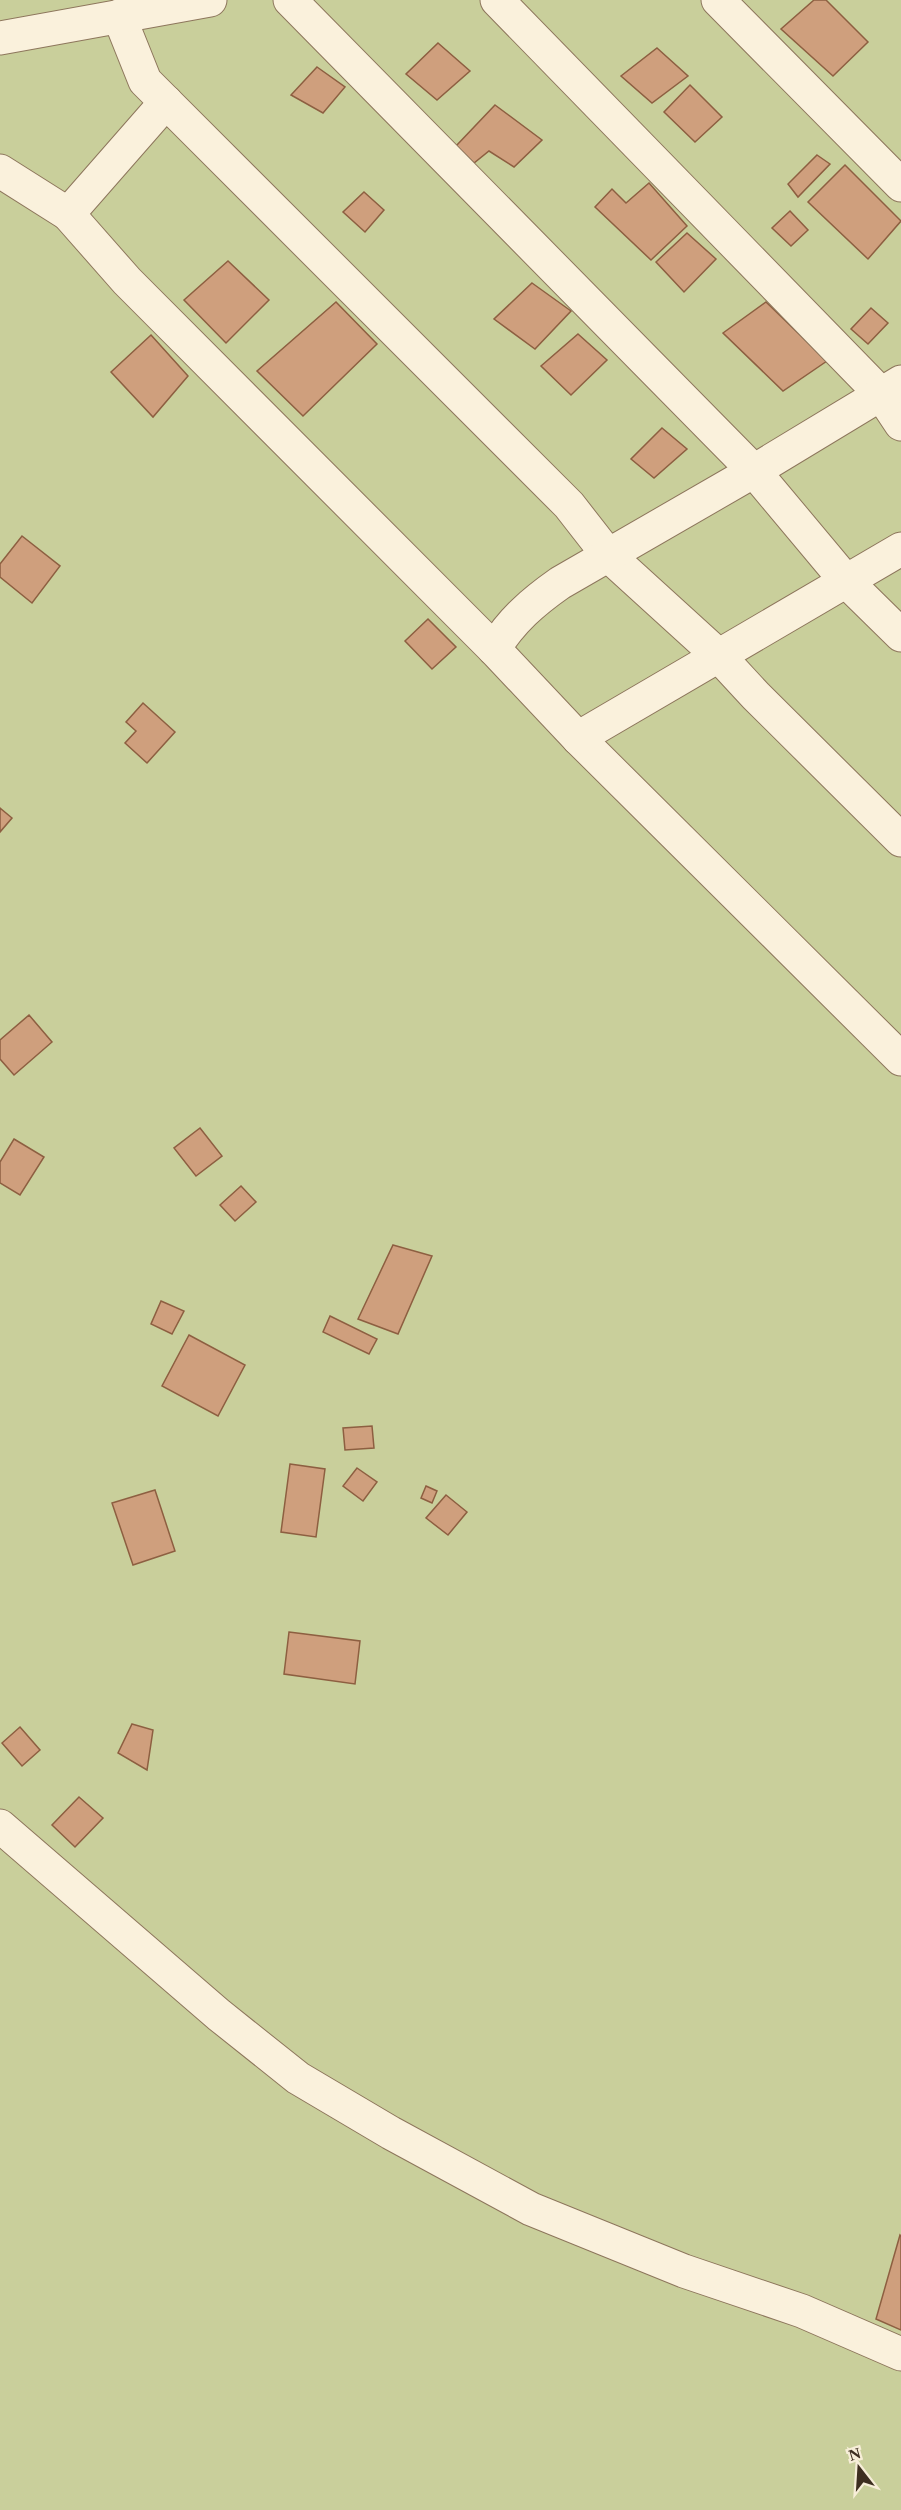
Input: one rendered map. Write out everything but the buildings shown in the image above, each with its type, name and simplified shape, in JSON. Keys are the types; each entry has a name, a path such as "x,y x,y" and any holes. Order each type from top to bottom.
{"street":[{"path":"0,38 210,0"},
{"path":"290,0 754,471 846,581 901,635"},
{"path":"497,0 891,388 901,424"},
{"path":"718,0 901,185"},
{"path":"119,16 145,81 569,505 608,555 719,656 756,696 901,840"},
{"path":"68,214 166,102"},
{"path":"0,171 68,214 127,281 494,649 578,738 901,1059"},
{"path":"494,649 509,625 532,602 891,388"},
{"path":"578,738 901,549"},
{"path":"0,1826 219,2015 290,2071 391,2133 531,2209 684,2271 802,2311 901,2354"}],"green space":[{"path":"0,0 901,0 901,2510 0,2510"}]}
